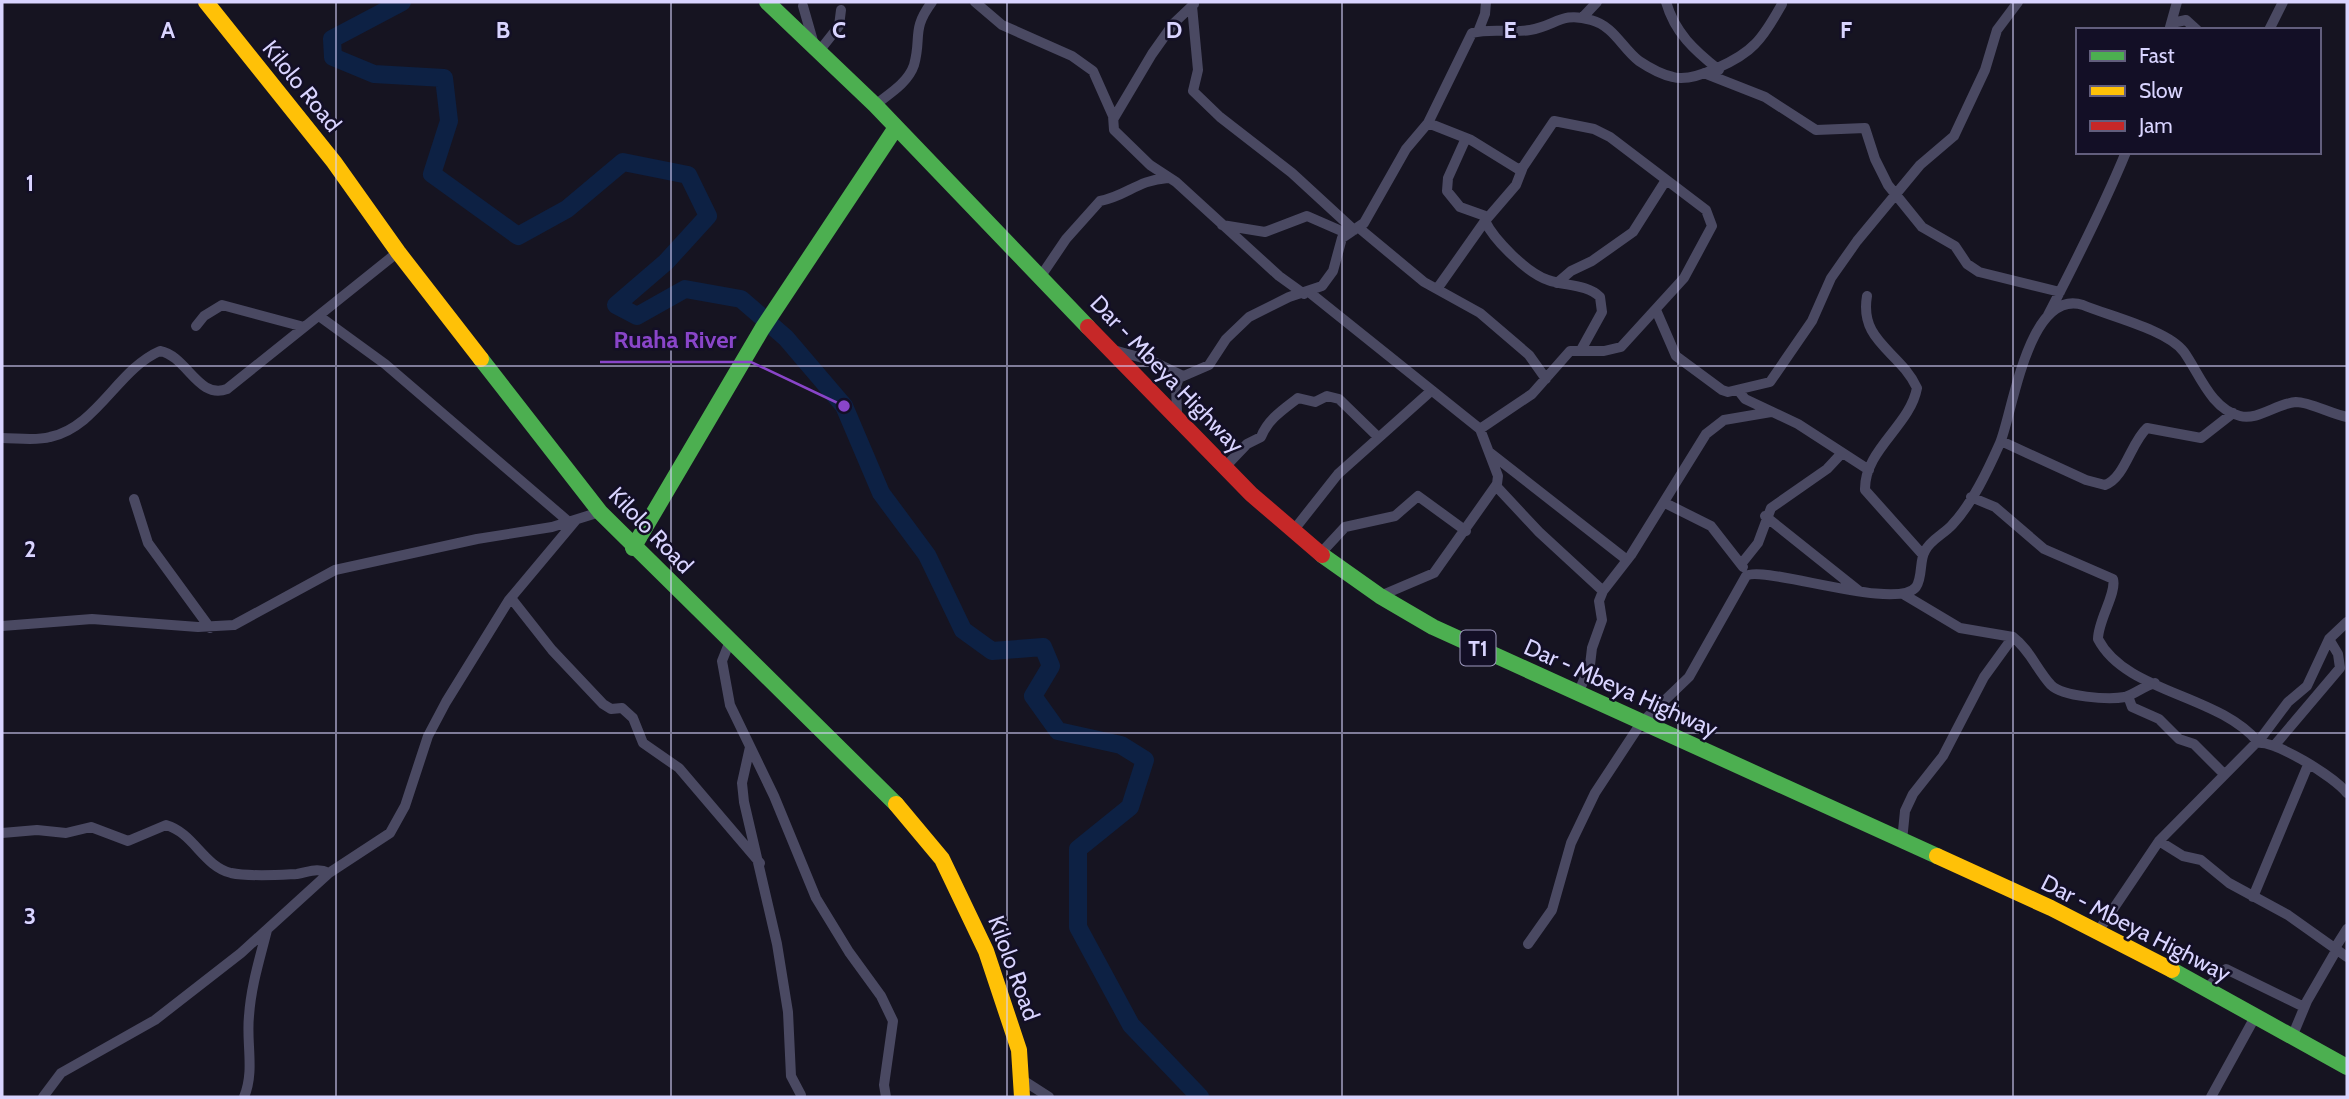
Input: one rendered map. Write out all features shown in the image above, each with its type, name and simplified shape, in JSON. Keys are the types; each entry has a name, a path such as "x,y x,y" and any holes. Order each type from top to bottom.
{"main road":[{"name":"Kilolo Road","path":"206,2 334,162 398,252 600,512 633,548 880,786 942,859 986,951 1016,1041 1022,1097"},
{"name":"Dar - Mbeya Highway","path":"767,2 875,105 895,129 1225,467 1293,531 1380,596 1433,627 1578,695 2051,908 2207,988 2347,1067"},
{"path":"633,548 762,329 895,129"}],"street":[{"path":"875,105 899,87 911,70 918,24 932,2"},
{"path":"975,2 1010,30 1072,56 1093,71 1114,118 1114,130 1150,165 1480,429 1498,476 1496,486 1430,576 1380,596"},
{"path":"1177,417 1175,386 1183,376 1209,365 1226,339 1249,317 1289,297 1307,293 1324,284 1353,230 1406,149 1428,123 1456,69 1465,42 1478,32 1485,14 1486,2"},
{"path":"1582,18 1597,2"},
{"path":"1666,2 1675,27 1688,45 1740,87"},
{"path":"1657,310 1678,358 1721,390 1738,390 1770,382 1812,321 1830,278 1928,157 1954,136 1985,70 1997,30 2018,2"},
{"path":"2171,26 2177,2"},
{"path":"2270,28 2283,2"},
{"path":"783,16 805,4 817,47 839,26 842,10"},
{"path":"1114,118 1152,54 1174,23 1194,4"},
{"path":"1194,4 1198,70 1193,91 1220,117 1292,173 1353,230 1412,273 1480,313 1529,355 1546,379"},
{"path":"1478,32 1528,31 1565,16 1582,18 1601,24 1638,60 1673,77 1704,73 1755,44 1782,4"},
{"path":"2171,26 2186,20 2195,28"},
{"path":"1704,73 1765,97 1816,130 1865,128 1875,159 1895,195 1922,227 1955,246 1974,269 2060,292"},
{"path":"1437,289 1487,219 1516,185 1523,167 1552,122 1560,120 1603,132 1706,209 1712,226 1684,278 1620,348 1570,351 1527,398 1480,429"},
{"path":"1428,123 1466,138 1515,169 1523,167"},
{"path":"1466,138 1448,178 1447,191 1460,208 1487,219 1496,240 1529,269 1558,283 1590,289 1603,302 1598,324 1581,350"},
{"path":"1903,594 1916,587 1923,555 1929,545 1952,525 1971,497 2001,441 2020,368 2084,239 2099,217 2125,154"},
{"path":"1041,276 1075,229 1100,201 1114,200 1134,185 1168,178"},
{"path":"1558,283 1571,271 1592,261 1633,233 1666,180"},
{"path":"1222,225 1265,232 1307,216 1353,230"},
{"path":"2,438 51,438 66,430 84,419 125,379 160,351 182,364 207,389 219,392 228,389 398,252"},
{"path":"1867,296 1866,321 1880,344 1903,363 1917,388 1912,405 1869,470 1864,486 1866,492 1923,555"},
{"path":"2047,317 2075,303 2163,337 2179,346 2203,384 2233,413 2249,417 2295,402 2347,417"},
{"path":"197,326 204,316 222,305 304,327"},
{"path":"319,316 386,363 572,521"},
{"path":"1110,349 1150,360 1183,376"},
{"path":"1738,390 1745,399 1798,424 1869,470"},
{"path":"1293,531 1338,474 1377,436 1431,391"},
{"path":"1225,467 1247,444 1261,437 1265,427 1278,413 1298,398 1315,402 1327,396 1339,399 1377,436"},
{"path":"1578,695 1590,665 1592,648 1602,620 1599,604 1603,591 1665,503 1693,453 1713,426 1734,417 1771,412"},
{"path":"2001,441 2086,480 2105,485 2115,479 2147,428 2201,439 2233,413"},
{"path":"1486,450 1627,560"},
{"path":"1742,563 1758,543 1765,516 1771,508 1828,469 1842,454"},
{"path":"1496,486 1539,532 1603,591"},
{"path":"1321,554 1346,527 1395,516 1418,496 1466,530"},
{"path":"1971,497 1995,506 2044,549 2113,579 2114,589 2103,610 2098,639 2114,663 2220,715 2258,742 2274,746 2308,765 2347,793"},
{"path":"134,499 148,543 210,628"},
{"path":"1665,503 1710,526 1742,563 1746,576"},
{"path":"2,626 92,619 210,628 234,625 335,570 572,521 600,512"},
{"path":"1765,516 1859,591"},
{"path":"43,1097 61,1073 155,1020 241,953 329,873 390,833 405,806 428,736 510,598 572,521"},
{"path":"1528,944 1552,910 1570,843 1580,822 1641,723 1685,682 1746,576 1757,572 1813,586 1903,594 1961,628 2013,637 2058,691 2098,698 2128,696 2140,687 2155,683"},
{"path":"510,598 552,650 603,704 611,709 622,708 629,713 643,743 679,768 760,863"},
{"path":"2097,933 2159,841 2258,742 2288,702 2307,686 2329,639 2347,622"},
{"path":"1902,841 1905,811 1913,794 1943,756 1984,677 2013,637"},
{"path":"2274,746 2340,668 2338,654 2329,639"},
{"path":"730,641 723,652 723,676 730,705 774,796 816,898 849,952 881,996 894,1021 884,1084 886,1097"},
{"path":"2128,696 2132,707 2159,719 2179,739 2194,744 2224,774"},
{"path":"750,747 742,783 788,1012 791,1076 801,1095"},
{"path":"2253,897 2308,765"},
{"path":"2,833 37,830 66,833 91,827 128,841 166,825 184,835 211,863 222,870 248,875 299,874 317,870 329,873"},
{"path":"2159,841 2183,856 2201,860 2230,883 2288,915 2347,957"},
{"path":"244,1097 250,1071 248,1020 251,991 268,927"},
{"path":"2292,1038 2304,1007 2347,929"},
{"path":"2207,988 2226,969 2304,1007"},
{"path":"2211,1097 2255,1017"},
{"path":"1021,1079 1049,1097"}],"waterway":[{"path":"402,2 332,39 333,57 374,74 444,78 449,121 432,174 518,236 567,209 623,162 688,175 708,216 666,262 616,305 637,316 685,289 741,299 786,338 844,406 881,493 927,555 963,630 992,651 1043,647 1051,666 1033,696 1058,731 1121,745 1145,760 1130,807 1078,849 1078,927 1131,1025 1200,1097"}],"traffic: fast":[{"path":"767,2 875,105 1088,327"},
{"path":"633,548 762,329 895,129"},
{"path":"481,359 600,512 896,804"},
{"path":"1322,555 1380,596 1433,627 1937,856"},
{"path":"2172,970 2347,1067"}],"traffic: slow":[{"path":"206,2 334,162 398,252 481,359"},
{"path":"896,804 942,859 986,951 1019,1050 1022,1097"},
{"path":"1937,856 2051,908 2172,970"}],"traffic: jam":[{"path":"1088,327 1251,494 1322,555"}],"place":[{"name":"Ruaha River","path":"844,406"}]}
